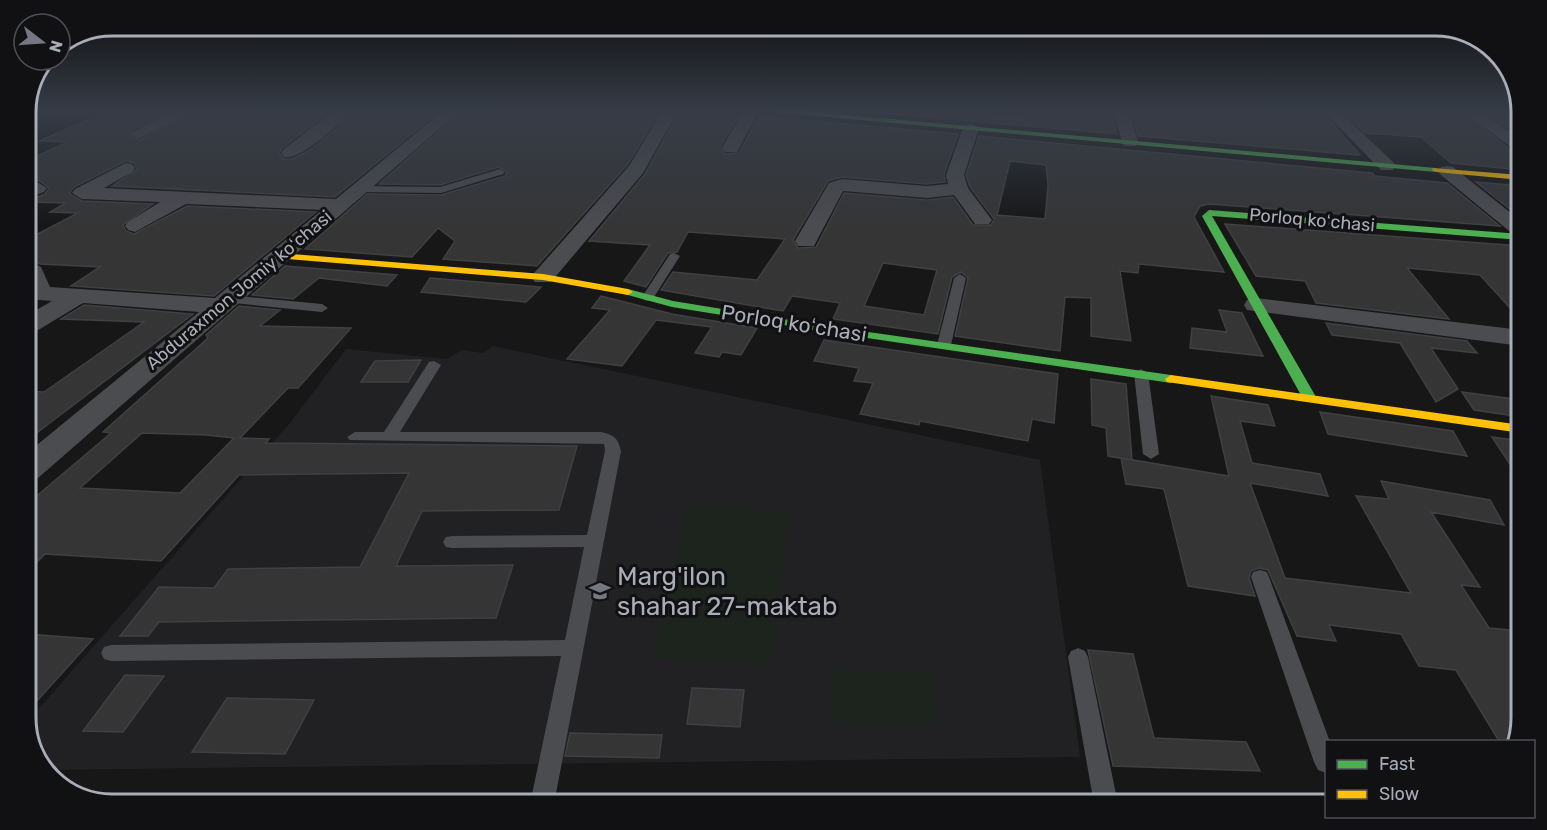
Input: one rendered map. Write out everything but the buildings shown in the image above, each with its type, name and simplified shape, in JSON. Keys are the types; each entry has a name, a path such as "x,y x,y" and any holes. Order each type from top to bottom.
{"street":[{"path":"290,153 296,149"},
{"name":"Abduraxmon Jomiy koʻchasi","path":"36,462 407,149"},
{"path":"543,277 637,169 648,149"},
{"path":"964,149 955,175 955,182 982,220"},
{"path":"1202,149 1511,177"},
{"path":"1369,149 1387,166"},
{"path":"126,168 82,193 340,205"},
{"path":"1447,171 1511,223"},
{"path":"806,241 836,188 842,185 927,192 958,189"},
{"path":"135,226 180,199"},
{"name":"Porloq koʻchasi","path":"1309,397 1207,216 1209,213 1511,236"},
{"name":"Porloq koʻchasi","path":"279,256 543,277 604,286 648,297 822,328 1511,427"},
{"path":"36,293 223,303"},
{"path":"36,321 78,296"},
{"path":"1256,305 1511,337"}],"lane":[{"path":"359,189 441,190 500,172"},
{"path":"648,297 674,256"},
{"path":"944,345 960,278"},
{"path":"223,303 322,308"},
{"path":"389,437 434,365"},
{"path":"1141,373 1151,454"},
{"path":"355,437 601,438 611,441 613,451 544,794"},
{"path":"453,542 595,541"},
{"path":"1260,577 1325,759"},
{"path":"111,653 573,648"},
{"path":"1078,657 1104,794"}],"shaded area":[{"name":"Marg'ilon shahar 27-maktab","path":"493,346 1040,460 1080,757 57,770 55,768 40,743 36,712 290,423 346,349 446,359 462,350 483,353"},
{"path":"688,505 788,510 773,665 651,657"},
{"path":"833,668 932,674 937,727 831,721"}],"traffic: fast":[{"path":"1201,149 1436,170"},
{"path":"1309,397 1207,216 1209,213 1511,236"},
{"path":"628,292 672,304 833,330 1171,379"}],"traffic: slow":[{"path":"1436,170 1511,177"},
{"path":"279,256 543,277 628,292"},
{"path":"1171,379 1511,428"}],"place":[{"name":"Marg'ilon shahar 27-maktab","path":"600,591"}]}
